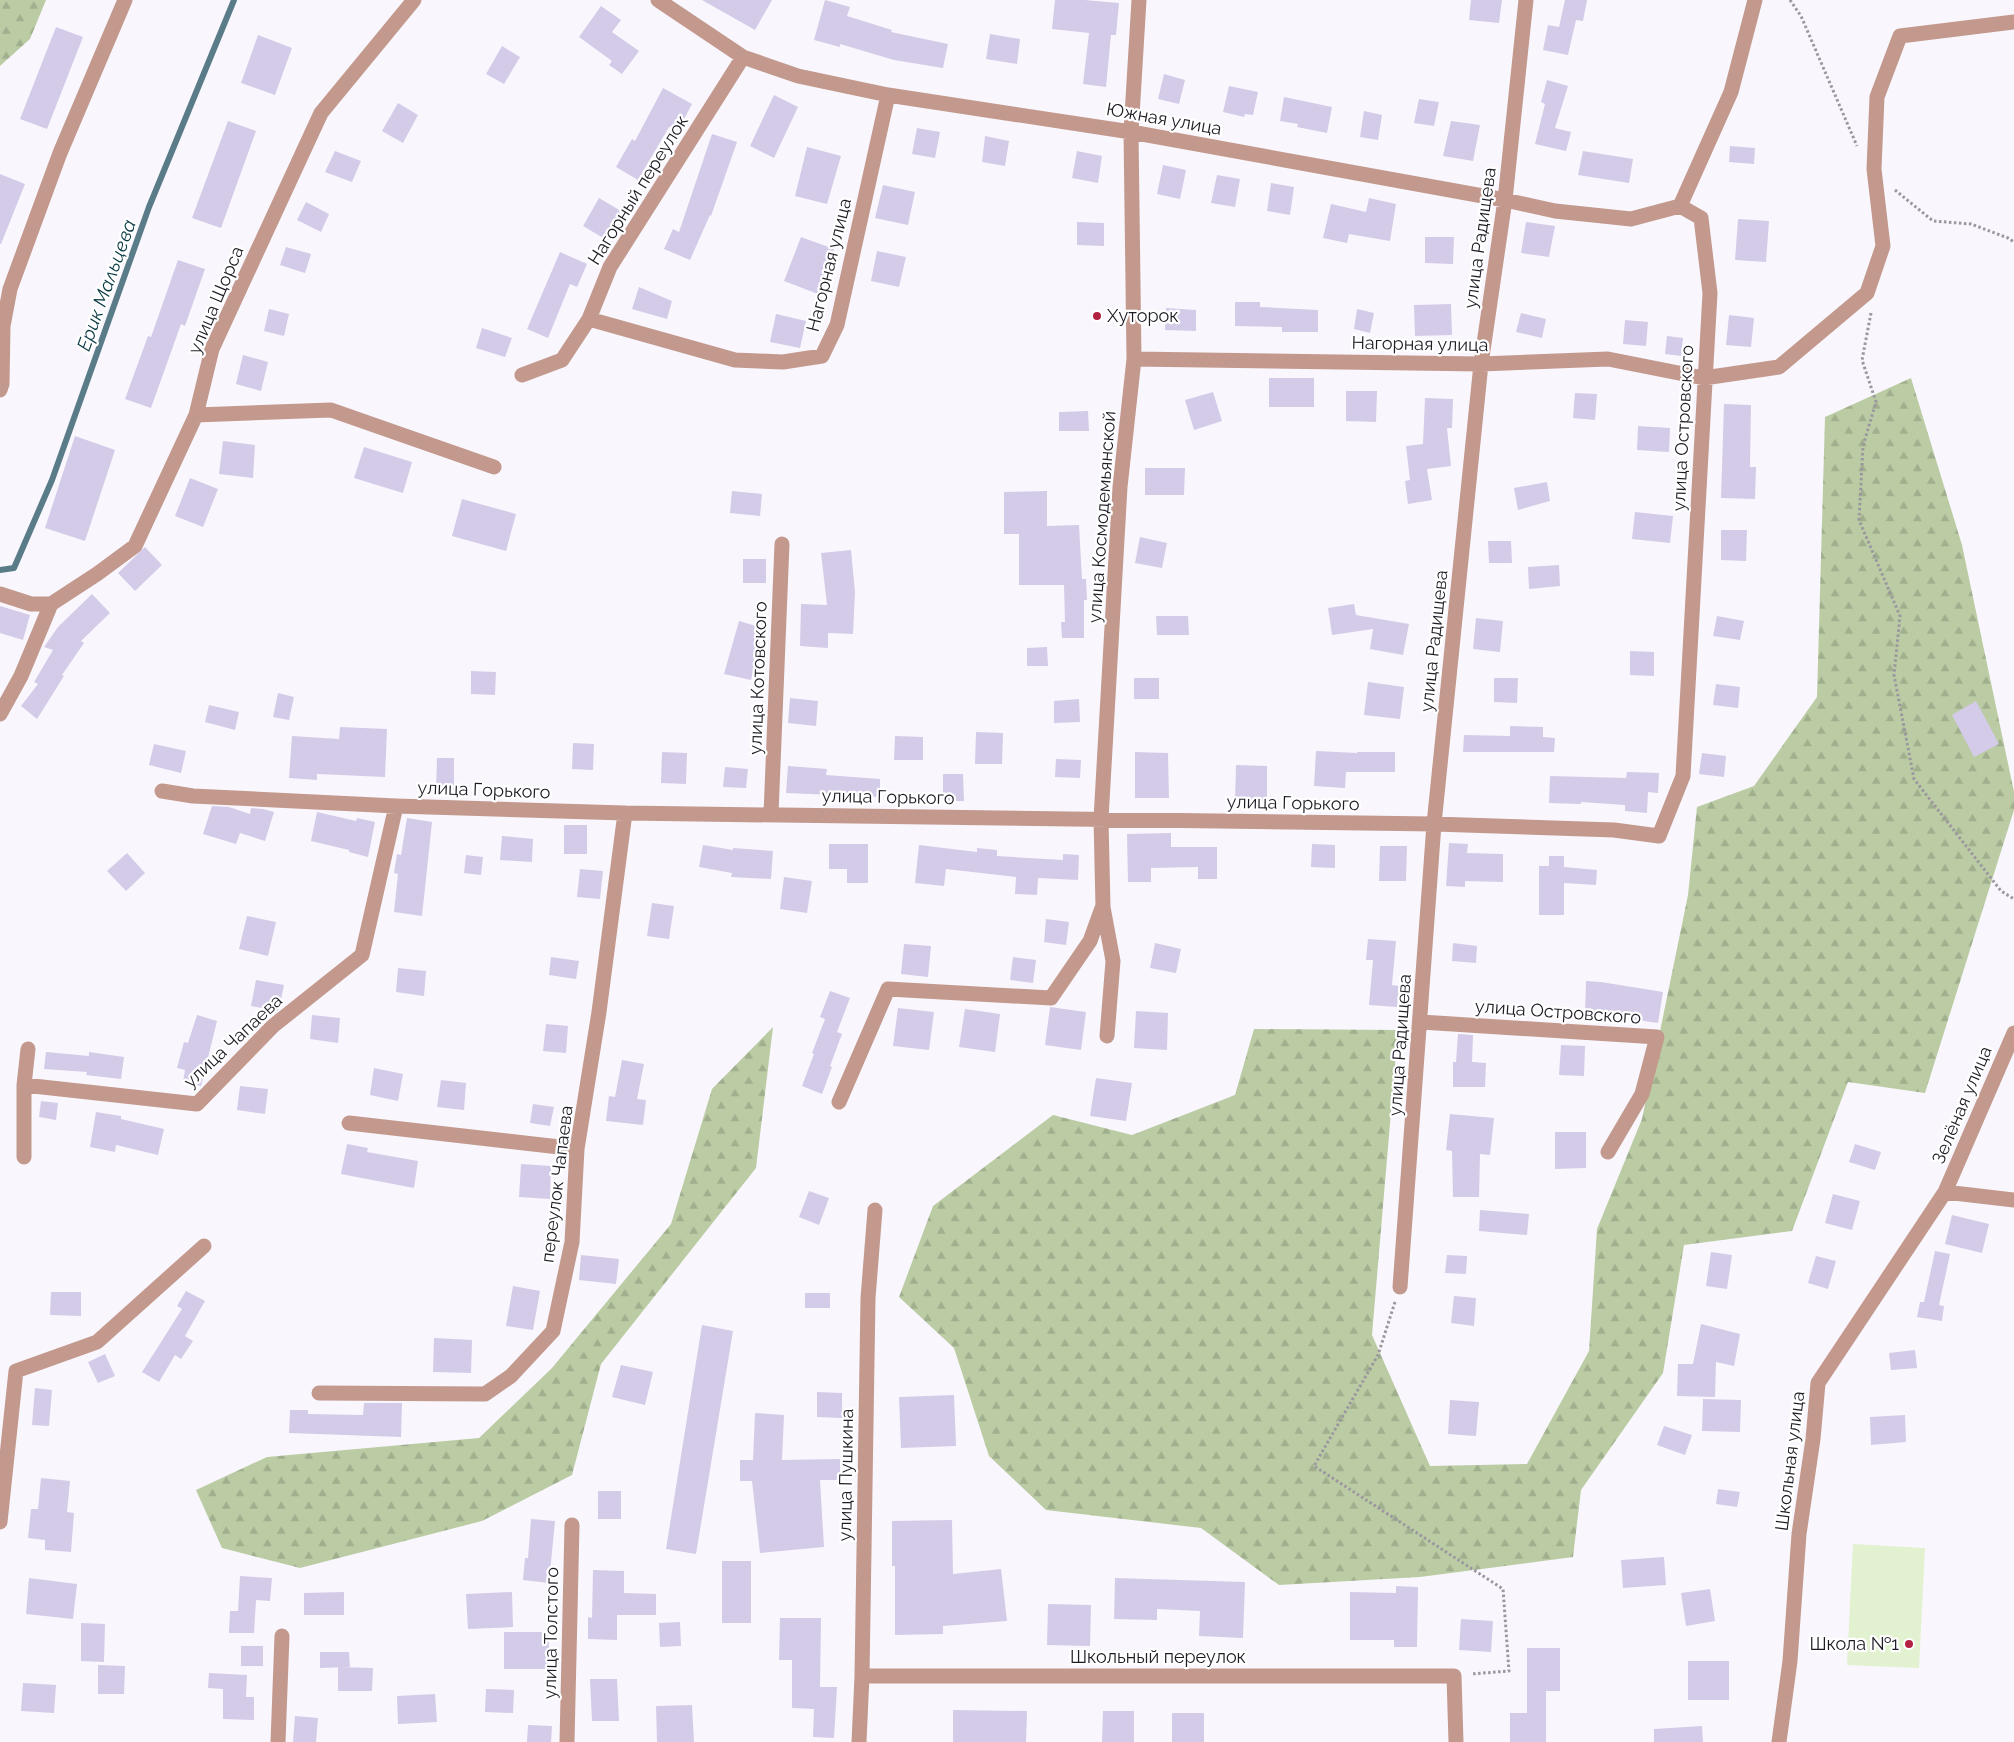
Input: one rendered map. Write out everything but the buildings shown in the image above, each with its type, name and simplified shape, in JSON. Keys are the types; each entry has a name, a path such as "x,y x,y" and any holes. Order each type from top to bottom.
{"street":[{"path":"0,390 2,384 3,326 10,289 60,153 125,0"},
{"name":"улица Щорса","path":"52,604 135,546 196,415 212,349 321,113 414,0"},
{"name":"Южная улица","path":"658,0 744,57 798,76 888,95 1131,132 1505,200 1555,211 1631,219 1680,206"},
{"name":"улица Космодемьянской","path":"1107,1036 1113,962 1103,907 1101,819 1120,487 1134,359 1131,132 1139,0"},
{"name":"улица Радищева","path":"1400,1288 1421,1022 1434,824 1481,364 1505,200 1526,0"},
{"path":"1680,206 1731,92 1755,0"},
{"path":"1704,378 1779,367 1867,293 1883,246 1874,169 1877,97 1900,36 2014,22"},
{"name":"Нагорный переулок","path":"522,375 562,360 589,319 610,267 744,57"},
{"name":"Нагорная улица","path":"589,319 736,360 783,362 822,356 837,325 888,95"},
{"name":"улица Островского","path":"1614,830 1659,836 1683,776 1710,293 1701,218 1680,206"},
{"name":"Нагорная улица","path":"1134,359 1481,364 1608,359 1704,378"},
{"path":"196,415 331,410 494,467"},
{"name":"улица Котовского","path":"771,814 782,544"},
{"path":"0,594 32,604 52,604 21,676 0,714"},
{"name":"улица Горького","path":"162,791 193,796 396,806 625,813 1434,824 1614,830"},
{"name":"улица Чапаева","path":"24,1086 197,1104 273,1026 362,955 396,806"},
{"name":"переулок Чапаева","path":"319,1393 485,1394 511,1376 553,1331 572,1242 577,1149 599,1012 625,813"},
{"path":"839,1102 888,989 1051,998 1090,941 1103,907"},
{"name":"улица Островского","path":"1421,1022 1656,1037 1642,1094 1608,1152"},
{"name":"Зелёная улица","path":"1945,1192 2014,1033"},
{"path":"24,1157 24,1086 28,1049"},
{"path":"349,1123 577,1149"},
{"path":"1945,1192 2014,1200"},
{"name":"Школьная улица","path":"1779,1742 1790,1661 1799,1534 1813,1439 1818,1383 1945,1192"},
{"name":"улица Пушкина","path":"859,1742 862,1676 868,1298 875,1210"},
{"path":"0,1522 16,1372 97,1342 204,1246"},
{"name":"улица Толстого","path":"567,1742 572,1525"},
{"path":"278,1742 282,1636"},
{"name":"Школьный переулок","path":"862,1676 1454,1676"},
{"path":"1454,1676 1456,1742"}],"path":[{"path":"1790,0 1801,16 1860,154 1874,169"},
{"path":"1895,190 1933,221 1972,224 2014,242"},
{"path":"1872,303 1862,360 1876,402 1863,446 1858,520 1900,616 1894,675 1914,778 2001,891 2014,898"},
{"path":"1400,1288 1378,1355 1314,1466 1503,1590 1509,1671 1454,1676"}],"green space":[{"path":"0,0 46,0 30,39 0,66"},
{"path":"1911,378 1962,545 2014,792 2014,810 1925,1093 1848,1082 1792,1231 1684,1245 1663,1373 1581,1490 1573,1557 1420,1577 1279,1585 1201,1528 1046,1510 989,1456 954,1348 899,1297 933,1206 1053,1115 1132,1135 1235,1095 1254,1029 1398,1030 1372,1335 1430,1466 1527,1464 1589,1351 1597,1229 1642,1119 1688,895 1697,807 1754,786 1817,697 1825,417"},
{"path":"773,1027 756,1168 601,1364 572,1475 482,1521 300,1568 222,1548 196,1490 267,1457 479,1438 552,1368 671,1224 712,1089"},
{"path":"1853,1544 1925,1548 1919,1668 1847,1665"}],"waterway":[{"name":"Ерик Мальцева","path":"0,570 14,568 52,480 149,207 234,0"}],"place":[{"name":"Хуторок","path":"1097,316"},
{"name":"Школа №1","path":"1909,1644"}]}
